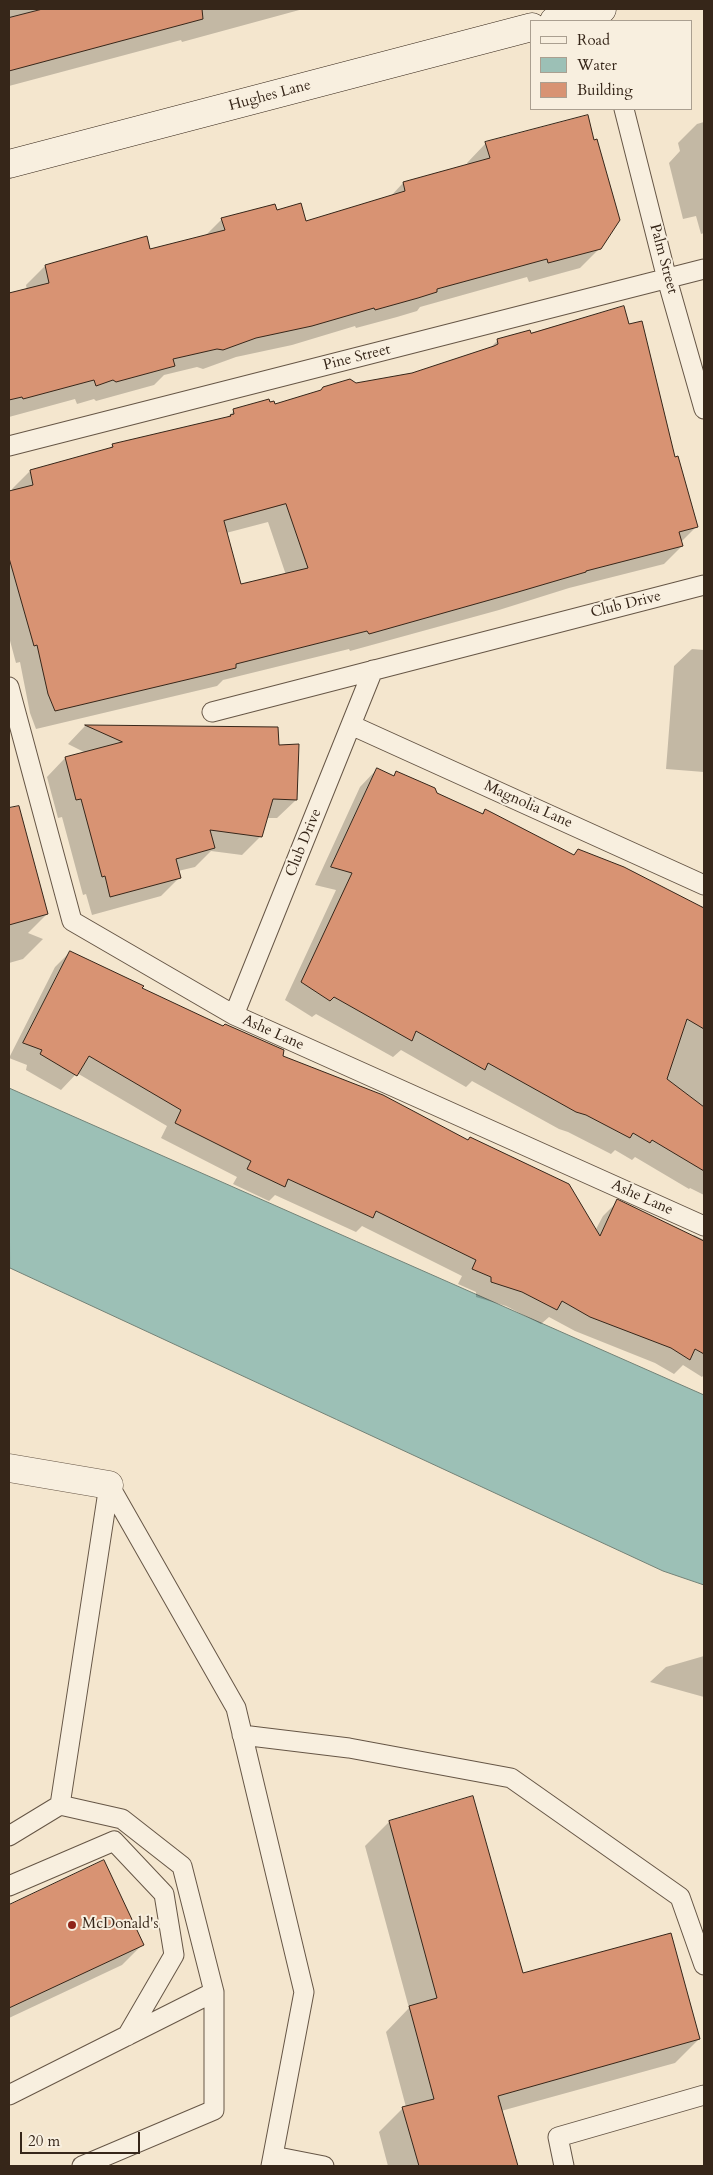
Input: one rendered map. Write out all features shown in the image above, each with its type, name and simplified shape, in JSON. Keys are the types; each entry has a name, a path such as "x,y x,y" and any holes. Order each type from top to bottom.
{"street":[{"path":"560,20 601,13"},
{"name":"Hughes Lane","path":"9,164 530,28"},
{"path":"9,1468 109,1485"}],"lane":[{"name":"Palm Street","path":"624,110 667,279 704,409"},
{"name":"Pine Street","path":"9,446 704,269"},
{"name":"Club Drive","path":"212,712 704,585"},
{"name":"Club Drive","path":"234,1015 373,670"},
{"name":"Ashe Lane","path":"9,686 72,922 234,1015 704,1226"},
{"name":"Magnolia Lane","path":"351,725 704,885"},
{"path":"109,1485 236,1708 304,1992 272,2161 324,2166"},
{"path":"60,1805 109,1485"},
{"path":"242,1734 349,1748 511,1778 680,1897 704,1965"},
{"path":"9,1836 60,1805 122,1819 182,1866 214,1992 214,2110 82,2166"},
{"path":"9,1886 114,1841 164,1894 174,1955 128,2036"},
{"path":"9,2096 214,1992"},
{"path":"564,2166 558,2137 704,2095"}],"water":[{"path":"9,1088 704,1395 704,1585 663,1571 10,1268"}],"building":[{"path":"43,9 202,9 203,19 9,71 9,18"},
{"path":"588,115 594,140 597,139 620,220 601,249 548,263 547,259 437,289 437,292 375,310 374,308 312,326 256,338 223,350 217,349 173,359 175,366 116,382 113,380 96,386 94,380 23,399 22,397 9,400 9,293 49,283 45,265 147,236 150,249 225,230 221,218 275,204 277,210 301,203 306,221 405,191 403,182 490,158 485,142"},
{"path":"624,306 629,324 642,321 675,457 678,456 698,527 679,532 683,546 586,571 369,634 367,631 236,664 236,668 55,711 48,694 37,645 34,646 9,558 9,491 33,485 30,470 113,447 112,444 231,416 234,414 233,409 269,399 270,402 274,401 275,404 350,379 356,383 412,373 494,346 498,344 497,339 530,330 531,333","holes":["286,504 308,568 241,584 224,521"]},
{"path":"85,725 278,727 279,745 299,744 297,800 273,799 262,837 210,830 215,848 176,859 181,878 110,897 105,876 102,877 81,799 76,800 65,757 122,742"},
{"path":"377,768 394,776 396,771 435,788 437,793 483,814 485,809 574,855 578,849 624,867 704,908 704,1029 687,1019 667,1079 704,1107 704,1171 652,1140 650,1143 633,1133 630,1138 586,1115 576,1112 488,1063 485,1070 416,1031 412,1041 334,997 330,1001 301,982 352,873 331,867"},
{"path":"19,806 48,914 9,925 9,808"},
{"path":"70,951 144,986 142,988 223,1026 225,1024 284,1050 283,1056 383,1095 468,1140 470,1137 569,1184 600,1236 617,1199 704,1241 704,1354 695,1349 690,1360 671,1348 590,1317 562,1301 557,1310 522,1292 491,1282 491,1277 472,1269 476,1260 376,1211 373,1218 288,1179 285,1187 247,1169 251,1161 175,1123 181,1110 89,1056 77,1076 40,1054 42,1050 23,1043"},
{"path":"473,1796 523,1973 671,1933 700,2039 498,2096 518,2166 419,2166 402,2107 434,2099 409,2006 437,1998 389,1821"},
{"name":"McDonald's","path":"104,1860 144,1945 9,2008 9,1905"}],"place":[{"name":"McDonald's","path":"72,1925"}]}
